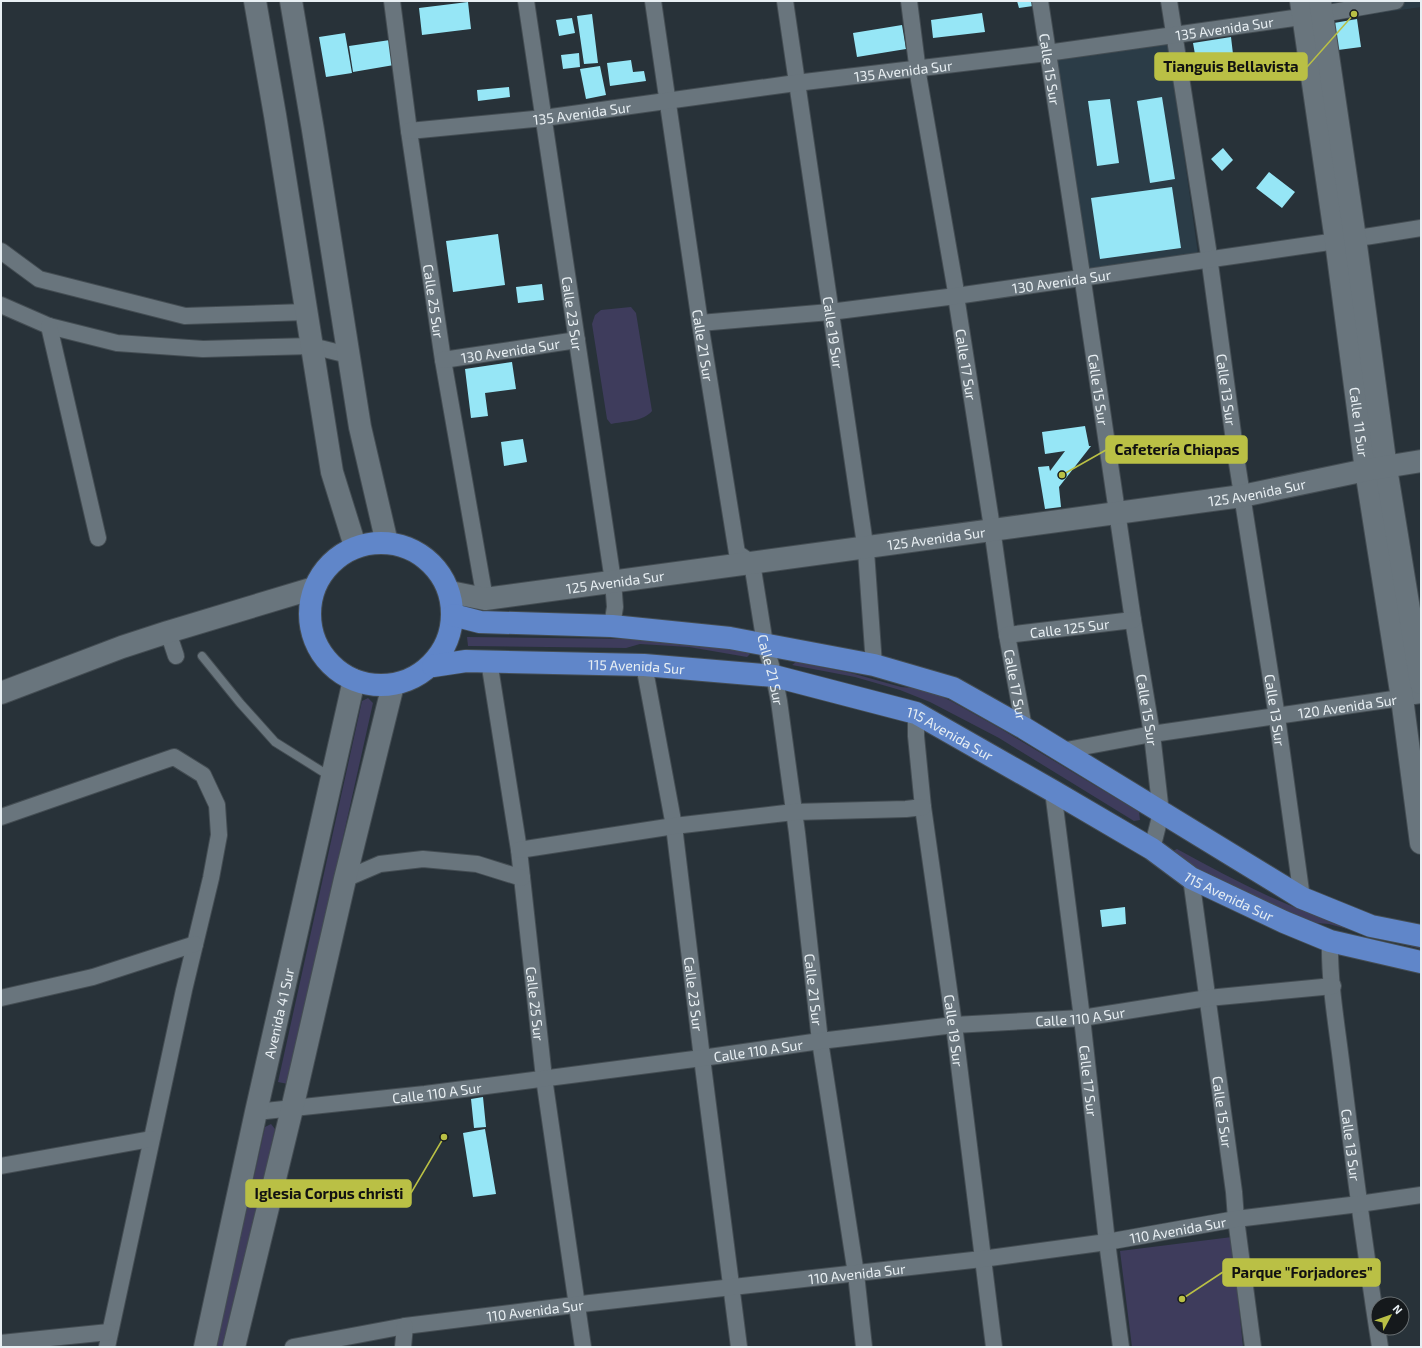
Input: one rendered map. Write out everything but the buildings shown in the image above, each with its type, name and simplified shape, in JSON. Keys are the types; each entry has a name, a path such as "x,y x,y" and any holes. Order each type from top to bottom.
{"main road":[{"path":"255,1 275,114 332,472 355,546"},
{"path":"291,1 360,427 387,543"},
{"name":"Calle 11 Sur","path":"1311,8 1346,240 1376,469 1411,696 1421,843"},
{"name":"125 Avenida Sur","path":"450,592 485,599 993,531 1242,496 1421,461"},
{"name":"Calle 11 Sur","path":"1376,469 1421,683"},
{"path":"377,542 387,543 397,544 419,553 436,568 450,592 453,615 452,628 444,650 433,666 415,678 393,685 381,686 366,684 354,680 344,675 326,661 313,638 309,612 314,588 325,569 341,554 355,546 377,542"},
{"path":"1,693 122,647 314,588"},
{"path":"453,615 480,622 612,626 730,638 874,665 953,688 1024,728 1302,898 1371,926 1421,936"},
{"name":"115 Avenida Sur","path":"433,666 466,661 644,665 774,676 916,714 1152,849 1191,878 1284,922 1330,941 1421,962"},
{"name":"Avenida 41 Sur","path":"205,1347 256,1112 354,680"},
{"path":"234,1347 292,1109 345,879 393,685"}],"street":[{"name":"Calle 25 Sur","path":"392,1 409,131 444,360 485,599"},
{"name":"Calle 23 Sur","path":"526,1 613,581 615,607 612,626"},
{"name":"Calle 21 Sur","path":"653,1 700,323 737,553 752,563 764,644 774,676 793,798 820,1041 856,1274 864,1347"},
{"name":"Calle 19 Sur","path":"785,1 865,547 874,665"},
{"name":"Calle 17 Sur","path":"909,1 919,80 954,278 993,531 1007,634 1024,728"},
{"name":"Calle 15 Sur","path":"1040,1 1133,620 1152,734 1161,813 1152,849"},
{"name":"Calle 13 Sur","path":"1168,1 1210,259 1235,453 1277,717 1302,898"},
{"name":"135 Avenida Sur","path":"409,131 544,118 796,83 1047,53 1173,35 1311,8 1396,1"},
{"name":"130 Avenida Sur","path":"700,323 830,312 956,296 1421,228"},
{"path":"1,251 38,279 185,316 306,312"},
{"path":"1,305 50,326 117,343 203,349 312,346 348,355"},
{"path":"50,326 98,538"},
{"name":"130 Avenida Sur","path":"444,360 577,340"},
{"name":"Calle 125 Sur","path":"1007,634 1133,620"},
{"path":"168,632 176,656"},
{"name":"Calle 25 Sur","path":"489,661 522,878 544,1078 583,1347"},
{"name":"Calle 23 Sur","path":"644,665 674,826 739,1347"},
{"name":"120 Avenida Sur","path":"1061,751 1152,734 1277,717 1411,696"},
{"name":"Calle 19 Sur","path":"916,714 916,736 923,807 954,1025 994,1347"},
{"path":"1,817 174,757 203,775 217,805 219,836 151,1139 108,1340 1,1343"},
{"name":"Calle 17 Sur","path":"1052,791 1082,1018 1121,1347"},
{"path":"518,850 674,826 794,812 906,809 923,807"},
{"path":"345,879 380,864 423,859 477,864 522,878"},
{"name":"Calle 15 Sur","path":"1191,878 1234,1192 1236,1219 1253,1347"},
{"name":"Calle 13 Sur","path":"1330,941 1333,986 1359,1204 1380,1347"},
{"path":"1,998 93,977 195,944"},
{"name":"Calle 110 A Sur","path":"256,1112 425,1094 820,1041 954,1025 1082,1018 1208,998 1333,986"},
{"path":"1,1166 151,1139"},
{"name":"110 Avenida Sur","path":"292,1347 405,1326 576,1305 982,1260 1108,1242 1236,1219 1421,1195"},
{"path":"404,1347 405,1326"}],"lane":[{"path":"202,656 240,703 276,742 332,778"}],"shaded area":[{"path":"1329,1 1421,1 1421,7 1332,20"},
{"path":"1168,41 1198,254 1086,270 1056,56"},
{"path":"631,307 636,313 652,411 648,415 638,419 611,424 607,419 592,324 595,315 601,310"},
{"path":"467,637 632,639 689,643 747,652 750,654 747,657 689,647 640,644 626,648 468,646"},
{"path":"796,662 851,673 901,687 925,689 951,701 1001,729 1139,812 1140,820 1134,821 999,738 930,702 900,690 855,677 792,665"},
{"path":"368,698 373,703 288,1084 278,1082 362,701"},
{"path":"1177,849 1277,900 1312,914 1421,945 1421,949 1329,924 1306,922 1268,907 1174,857 1173,851"},
{"path":"271,1124 275,1129 226,1347 216,1347 265,1127"},
{"path":"1232,1237 1243,1347 1132,1347 1120,1251"}],"place":[{"name":"Tianguis Bellavista","path":"1354,14"},
{"name":"Cafetería Chiapas","path":"1062,475"},
{"name":"Iglesia Corpus christi","path":"444,1137"},
{"name":"Parque \"Forjadores\"","path":"1182,1299"}]}
